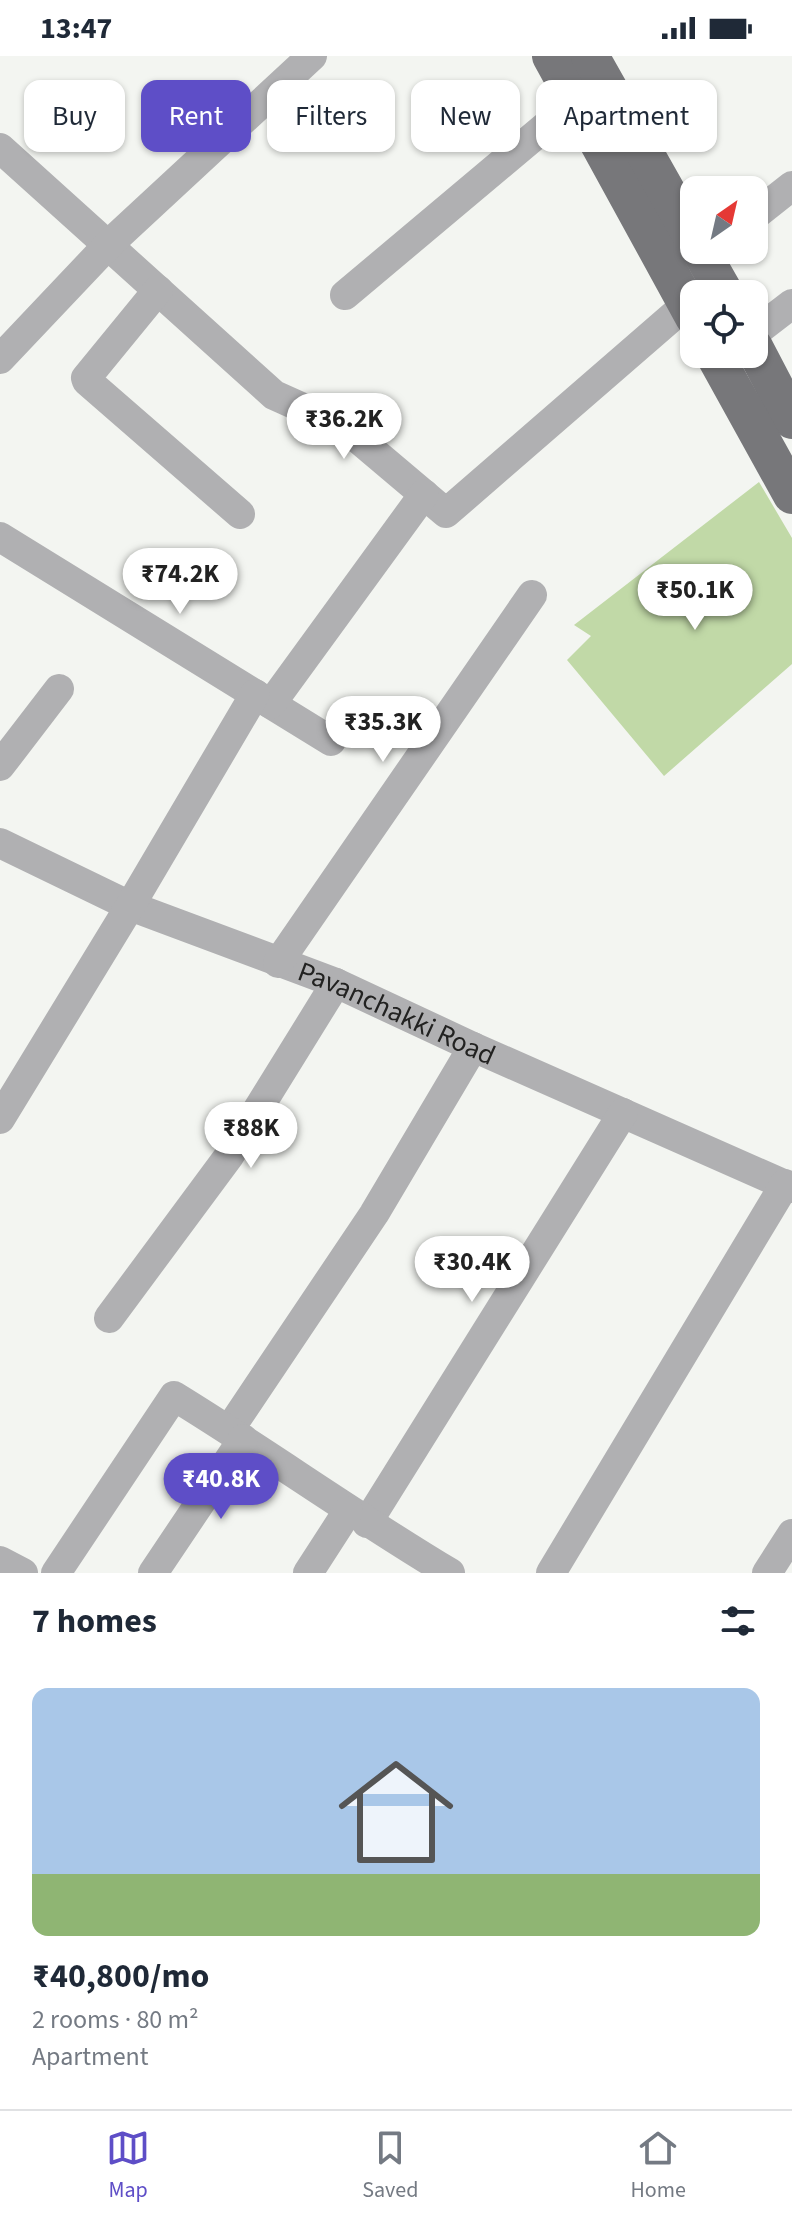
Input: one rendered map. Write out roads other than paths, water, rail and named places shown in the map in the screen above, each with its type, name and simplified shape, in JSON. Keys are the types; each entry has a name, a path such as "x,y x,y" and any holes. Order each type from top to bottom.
{"main road":[{"path":"551,56 564,80"},
{"path":"590,56 680,211"},
{"path":"604,152 680,292"},
{"path":"722,368 792,495"},
{"path":"765,368 792,420"}],"street":[{"path":"0,359 108,245 312,56"},
{"path":"345,295 536,135"},
{"path":"0,148 274,395 343,426 446,513 680,318"},
{"path":"768,205 792,186"},
{"path":"158,290 86,378 240,514"},
{"path":"768,322 792,304"},
{"path":"0,1119 130,906 263,699 424,494"},
{"path":"0,537 331,741"},
{"path":"278,963 532,595"},
{"path":"0,766 59,689"},
{"name":"Pavanchakki Road","path":"0,843 130,906 336,983 788,1186"},
{"path":"109,1318 229,1156 336,983"},
{"path":"153,1573 473,1047"},
{"path":"308,1573 358,1517 623,1113"},
{"path":"551,1573 788,1186"},
{"path":"56,1573 174,1396 448,1573"},
{"path":"767,1573 792,1534"},
{"path":"0,1561 23,1573"}]}
